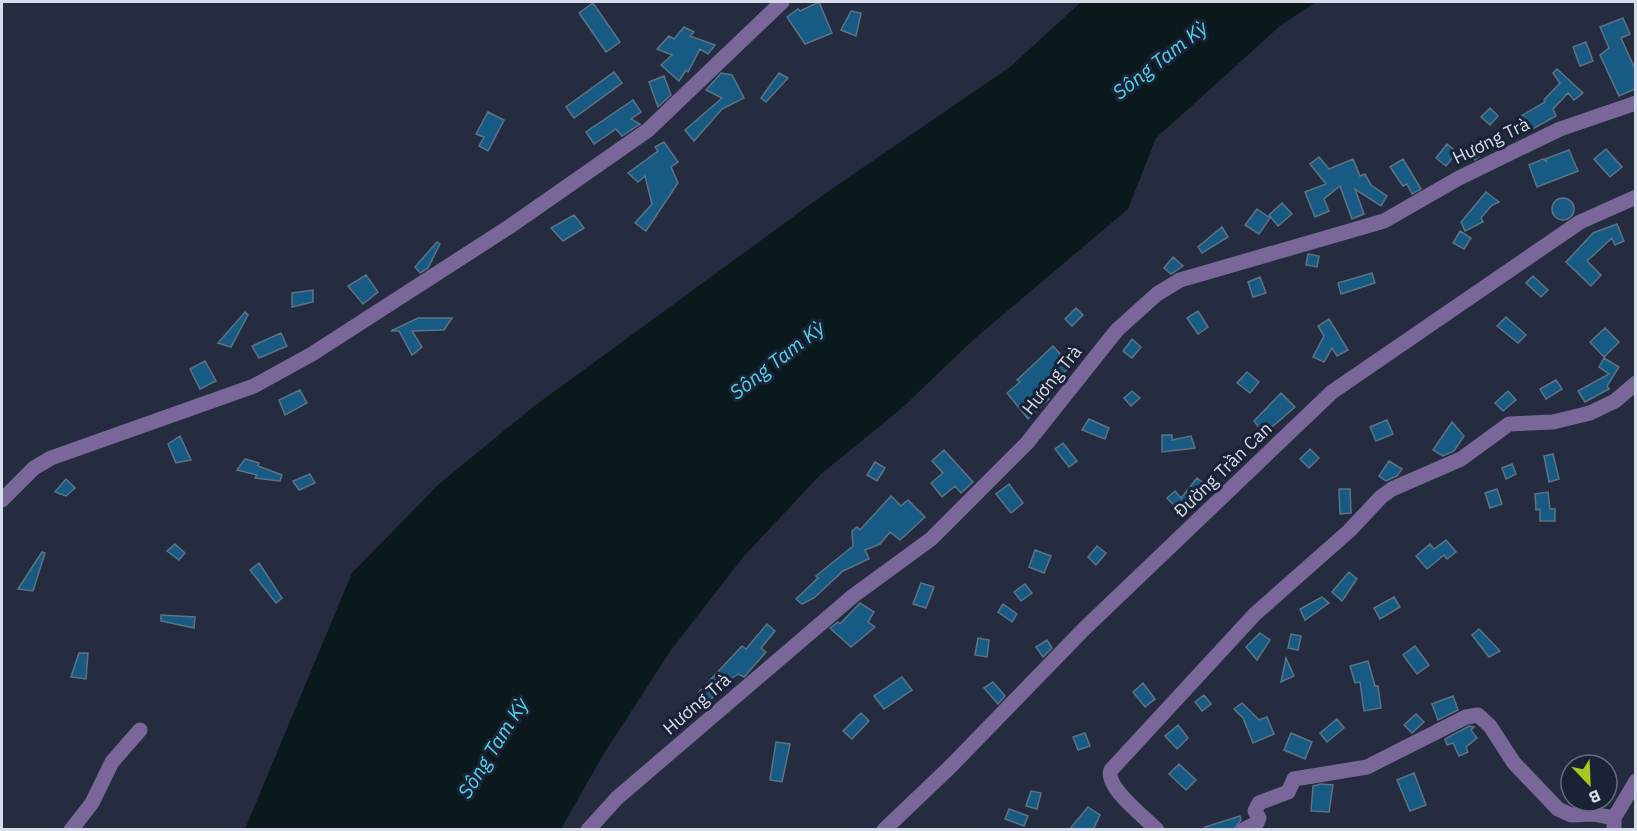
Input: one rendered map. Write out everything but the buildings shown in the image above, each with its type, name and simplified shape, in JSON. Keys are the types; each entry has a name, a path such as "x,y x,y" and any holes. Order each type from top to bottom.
{"street":[{"path":"2,500 34,468 51,458 254,386 285,370 362,322 509,227 648,130 782,2"},
{"name":"Hương Trà","path":"588,830 617,798 853,596 931,539 1014,458 1117,330 1157,294 1180,280 1383,221 1459,178 1560,129 1635,103"},
{"name":"Đường Trần Can","path":"884,830 952,765 1084,628 1332,392 1580,222 1635,197"},
{"path":"1156,830 1112,786 1109,775 1111,770 1255,615 1349,531 1373,503 1392,489 1461,459 1501,428 1524,422 1553,422 1590,413 1615,402 1635,383"},
{"path":"1243,830 1257,823 1259,818 1255,811 1259,803 1288,792 1294,779 1357,770 1466,717 1478,715 1490,726 1514,763 1558,809 1570,815 1593,814 1614,824 1635,781"},
{"path":"71,830 92,803 112,762 140,730"}],"water":[{"name":"Sông Tam Kỳ","path":"1081,2 1316,2 1281,25 1156,138 1128,209 973,340 902,408 821,474 744,556 671,650 603,755 561,829 245,829 352,573 439,484 533,407 823,195 1010,67"}]}
